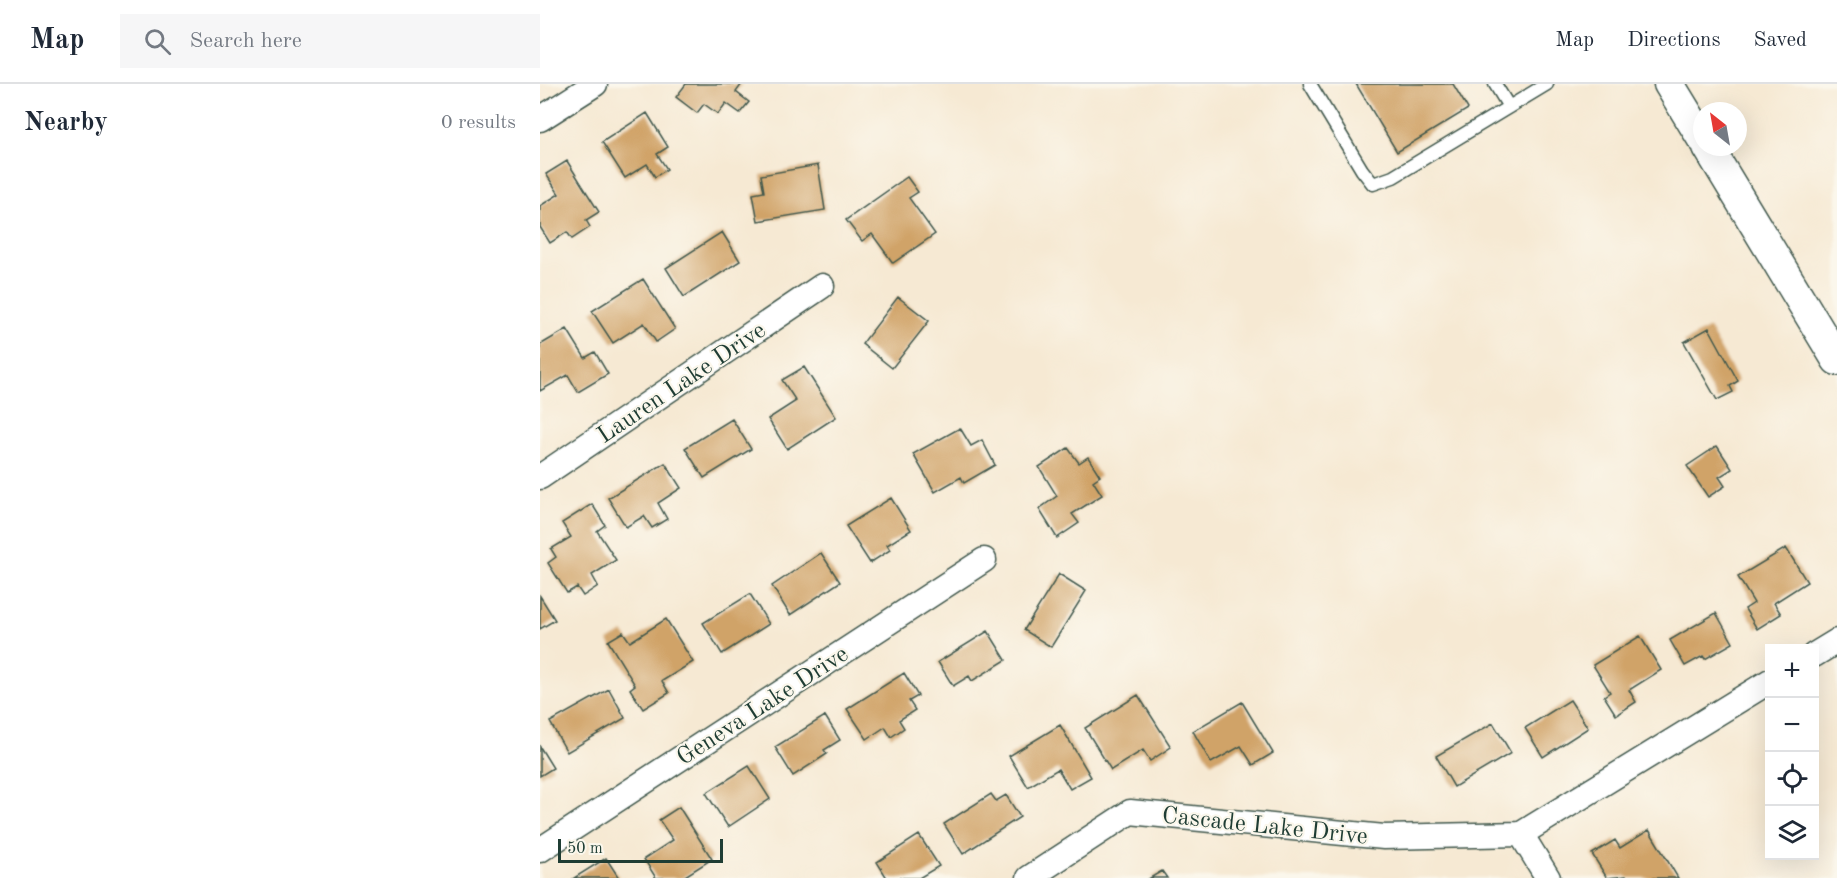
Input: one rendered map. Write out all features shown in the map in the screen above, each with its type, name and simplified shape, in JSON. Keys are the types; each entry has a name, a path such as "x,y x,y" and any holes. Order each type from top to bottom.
{"street":[{"path":"540,119 595,84"},
{"path":"1670,84 1693,123"},
{"path":"1713,156 1837,360"},
{"name":"Lauren Lake Drive","path":"540,477 822,286"},
{"name":"Geneva Lake Drive","path":"540,850 984,560"},
{"path":"1819,652 1837,641"},
{"path":"1548,878 1521,834 1765,684"},
{"name":"Cascade Lake Drive","path":"1029,878 1130,812 1384,837 1521,834"}],"lane":[{"path":"1310,84 1362,170 1373,183 1393,177 1547,84"},
{"path":"1495,84 1509,107"}],"building":[{"path":"686,84 742,84 736,92 749,102 740,113 726,103 718,114 704,104 697,113 676,97"},
{"path":"1356,84 1453,84 1468,109 1397,152"},
{"path":"647,113 668,147 657,154 667,169 655,177 647,164 625,178 602,142"},
{"path":"567,161 599,212 586,220 590,227 572,239 567,232 550,243 540,227 540,206 559,194 546,174"},
{"path":"818,165 825,210 758,221 753,194 764,192 761,175"},
{"path":"907,177 918,192 909,198 935,234 893,263 872,234 862,241 846,220"},
{"path":"722,232 740,261 684,297 666,268"},
{"path":"643,279 675,329 656,342 644,323 613,343 592,311"},
{"path":"898,297 929,321 892,368 862,344"},
{"path":"1709,328 1738,381 1730,386 1733,392 1717,400 1684,342"},
{"path":"567,329 585,358 595,352 608,374 578,392 568,375 540,391 540,345"},
{"path":"804,367 836,417 787,449 768,419 796,401 782,380"},
{"path":"732,419 751,449 704,478 685,448"},
{"path":"960,428 971,446 982,440 995,465 964,483 961,477 935,492 913,454"},
{"path":"1717,446 1732,469 1719,477 1725,486 1708,497 1687,466"},
{"path":"1068,448 1079,463 1088,457 1100,476 1093,481 1102,495 1072,514 1079,523 1057,538 1039,509 1057,496 1039,467"},
{"path":"665,463 681,488 658,503 667,519 652,528 644,516 626,527 608,498"},
{"path":"891,498 911,530 887,545 890,550 870,563 846,526"},
{"path":"592,504 605,525 597,531 616,560 592,575 598,586 583,596 577,587 567,593 548,563 556,557 551,549 571,537 562,523"},
{"path":"1786,548 1807,582 1774,603 1781,614 1757,629 1745,609 1754,603 1738,577"},
{"path":"821,553 840,582 790,615 772,586"},
{"path":"1059,574 1086,591 1051,647 1024,630"},
{"path":"750,594 769,624 722,654 703,623"},
{"path":"540,596 555,620 540,629"},
{"path":"1716,613 1733,643 1705,659 1703,656 1685,666 1670,640"},
{"path":"666,619 693,662 662,681 669,693 643,709 630,689 635,685 608,641 623,632 630,642"},
{"path":"988,631 1006,660 972,681 969,676 953,686 938,662"},
{"path":"1640,636 1661,670 1629,690 1636,702 1616,715 1604,696 1610,692 1593,665"},
{"path":"904,673 918,696 909,701 915,710 899,720 904,728 891,737 885,727 867,739 847,709"},
{"path":"609,689 625,718 567,752 550,722"},
{"path":"1138,695 1171,747 1150,761 1143,750 1111,770 1085,728"},
{"path":"1570,700 1588,728 1543,757 1525,728"},
{"path":"1242,702 1273,753 1253,765 1241,746 1211,763 1193,731"},
{"path":"825,716 840,740 824,750 827,754 793,776 775,747"},
{"path":"1493,723 1511,753 1454,787 1436,756"},
{"path":"1060,725 1091,777 1070,789 1058,769 1028,787 1009,756"},
{"path":"540,747 553,768 540,776"},
{"path":"749,766 770,799 728,827 706,793"},
{"path":"991,794 996,801 1006,795 1020,817 963,854 944,824"},
{"path":"679,807 712,859 682,878 656,878 644,859 673,840 659,820"},
{"path":"1649,830 1678,878 1627,878 1626,876 1607,878 1592,854 1615,840 1620,848"},
{"path":"919,835 939,866 919,878 887,878 877,862"},
{"path":"606,858 619,878 574,878"},
{"path":"1162,871 1167,878 1150,878"}]}
